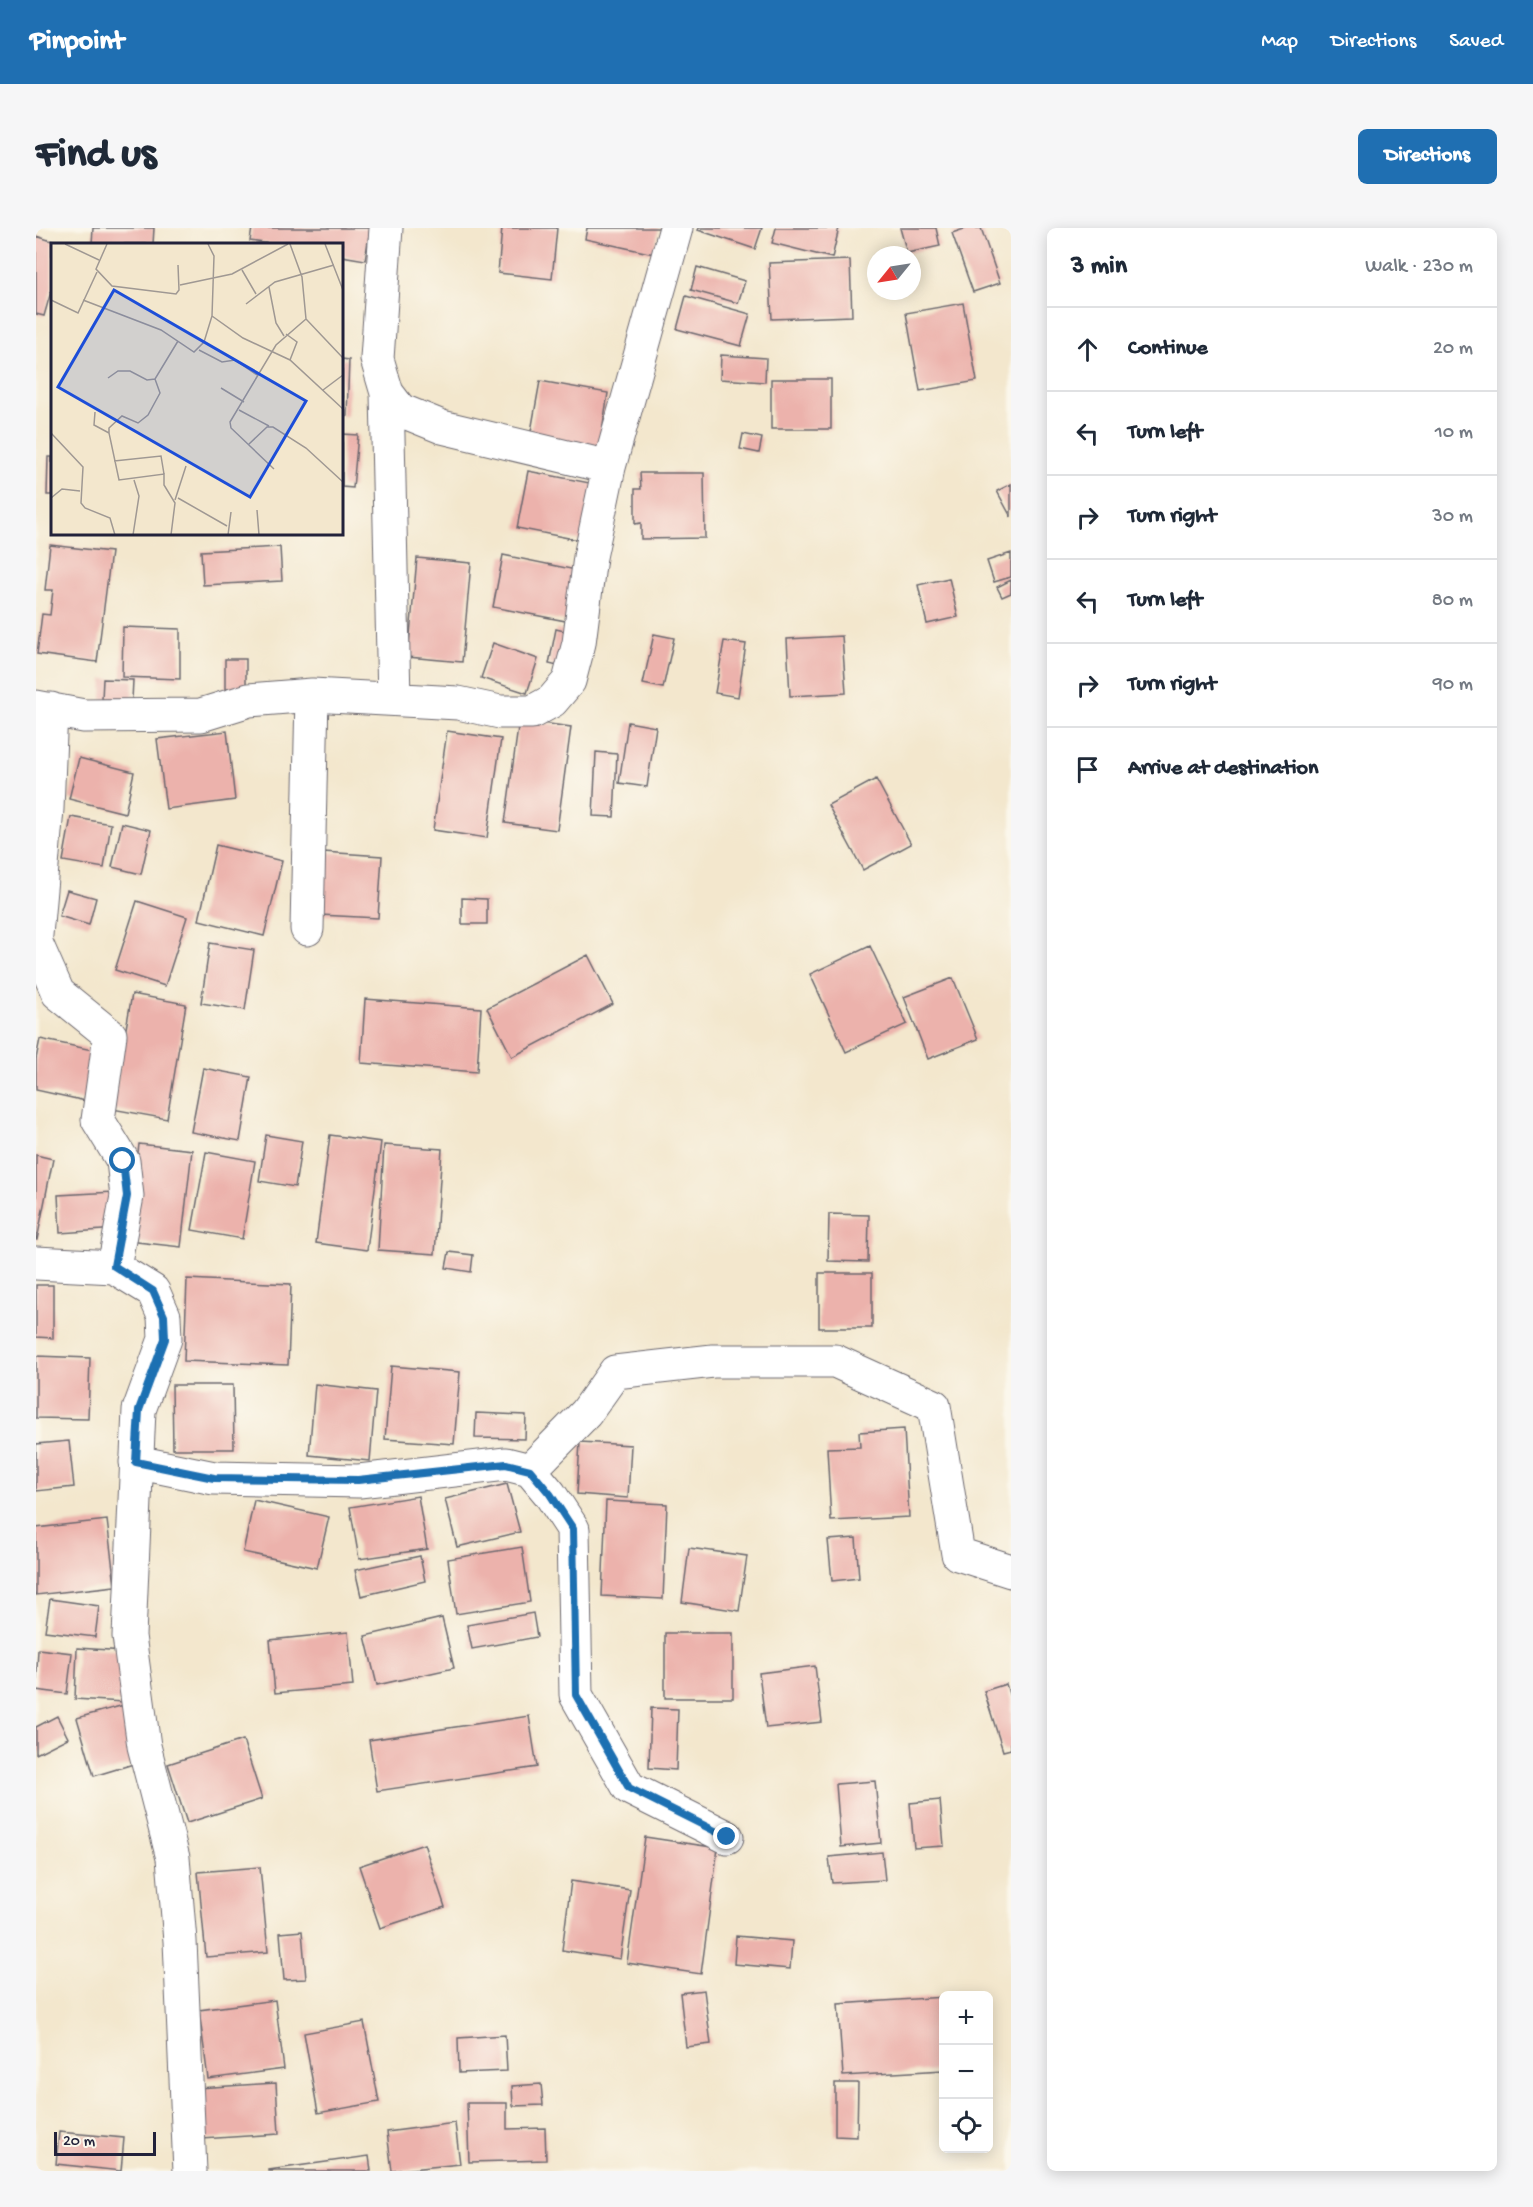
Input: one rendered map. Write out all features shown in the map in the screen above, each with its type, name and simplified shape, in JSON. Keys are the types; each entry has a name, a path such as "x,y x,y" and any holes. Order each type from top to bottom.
{"street":[{"path":"386,228 377,359 387,393 394,699"},
{"path":"36,935 47,809 43,708 84,716 201,715 249,700 312,695 458,703 500,712 532,712 552,700 569,681 579,643 590,557 609,467 676,228"},
{"path":"387,393 400,410 442,427 609,467"},
{"path":"307,929 312,695"},
{"path":"36,943 58,993 110,1035 98,1120 123,1161 127,1196 114,1266"},
{"path":"36,1263 114,1266 153,1291 164,1316 165,1339 139,1410 129,1636 144,1746 173,1858 180,1941 190,2171"},
{"path":"530,1470 586,1413 615,1372 713,1361 835,1361 934,1406 958,1554 1011,1571"},
{"path":"136,1462 214,1478 358,1480 506,1464 530,1470 550,1494 573,1529 576,1695 629,1788 727,1837"}],"building":[{"path":"93,228 154,228 153,243 92,243"},
{"path":"252,228 370,228 365,260 344,256 344,243 250,241"},
{"path":"502,228 557,228 552,279 498,273"},
{"path":"587,228 659,228 654,254 585,239"},
{"path":"699,228 762,228 755,249 698,230"},
{"path":"776,228 839,228 832,258 772,243"},
{"path":"900,228 936,228 940,246 921,250 921,246 905,246"},
{"path":"967,228 981,228 1000,283 973,292 952,233"},
{"path":"36,236 58,243 51,243 51,292 44,316 36,314"},
{"path":"850,260 852,316 772,319 769,263"},
{"path":"697,267 745,281 738,303 691,290"},
{"path":"686,296 750,314 741,346 677,329"},
{"path":"963,303 977,381 920,391 906,313"},
{"path":"721,355 766,358 765,382 720,379"},
{"path":"344,359 349,360 347,416 344,416"},
{"path":"771,379 831,379 831,429 771,429"},
{"path":"540,381 608,393 599,449 530,437"},
{"path":"344,434 358,435 353,488 344,487"},
{"path":"743,434 762,438 759,453 740,449"},
{"path":"48,457 51,457 51,495 47,495"},
{"path":"528,471 600,485 589,542 517,528"},
{"path":"640,473 704,473 705,538 641,539 641,523 635,524 635,489 641,489"},
{"path":"1011,484 1011,517 997,491"},
{"path":"50,545 111,552 97,662 37,654 42,614 50,615 53,590 45,590"},
{"path":"280,547 282,581 203,585 201,551"},
{"path":"1011,553 1011,577 994,582 987,561"},
{"path":"503,555 581,571 571,622 493,607"},
{"path":"417,558 471,563 462,662 408,657"},
{"path":"949,578 958,617 927,624 918,585"},
{"path":"1011,580 1011,593 1002,597 997,587"},
{"path":"123,627 180,629 180,679 122,677"},
{"path":"556,629 577,634 571,669 549,664"},
{"path":"654,634 674,638 663,688 643,684"},
{"path":"842,636 846,693 790,696 787,639"},
{"path":"724,641 746,644 738,697 715,693"},
{"path":"493,643 538,659 527,693 481,678"},
{"path":"225,659 246,659 246,689 225,689"},
{"path":"103,679 133,680 132,700 102,699"},
{"path":"519,720 571,727 557,830 505,823"},
{"path":"628,722 656,727 647,787 619,783"},
{"path":"227,731 235,800 166,809 157,739"},
{"path":"447,731 501,739 487,838 433,830"},
{"path":"596,752 617,754 614,817 593,816"},
{"path":"79,758 134,772 125,813 69,799"},
{"path":"876,779 911,844 863,870 828,805"},
{"path":"71,817 111,824 104,868 63,861"},
{"path":"122,823 151,830 141,874 112,867"},
{"path":"216,845 282,861 264,936 199,920"},
{"path":"323,852 382,856 378,918 320,915"},
{"path":"67,890 96,898 89,925 59,916"},
{"path":"462,898 487,899 487,924 462,924"},
{"path":"137,901 187,917 165,986 115,970"},
{"path":"210,943 254,950 245,1010 201,1003"},
{"path":"870,946 907,1024 846,1052 810,974"},
{"path":"588,955 613,1004 512,1057 487,1008"},
{"path":"953,978 978,1039 928,1059 904,997"},
{"path":"132,994 186,1004 167,1119 112,1109"},
{"path":"365,999 481,1008 477,1072 361,1063"},
{"path":"40,1039 97,1051 86,1101 36,1090 36,1059"},
{"path":"203,1068 251,1077 240,1141 191,1132"},
{"path":"266,1135 302,1141 295,1187 259,1181"},
{"path":"330,1135 381,1142 367,1250 316,1243"},
{"path":"139,1144 192,1150 181,1247 128,1241"},
{"path":"384,1145 442,1149 435,1254 378,1250"},
{"path":"206,1152 255,1161 242,1239 192,1230"},
{"path":"36,1155 53,1159 37,1240 36,1240"},
{"path":"114,1192 117,1229 60,1233 58,1195"},
{"path":"829,1214 869,1215 868,1262 828,1261"},
{"path":"449,1252 473,1255 471,1272 446,1268"},
{"path":"819,1273 872,1273 872,1328 819,1328"},
{"path":"187,1279 291,1284 288,1365 184,1361"},
{"path":"36,1285 53,1285 53,1338 36,1337"},
{"path":"36,1356 90,1358 88,1419 36,1418"},
{"path":"391,1366 460,1372 454,1444 385,1439"},
{"path":"315,1384 376,1391 370,1461 309,1455"},
{"path":"172,1385 233,1385 234,1449 173,1449"},
{"path":"476,1413 526,1415 525,1439 475,1438"},
{"path":"904,1429 909,1517 831,1521 827,1448 860,1447 859,1432"},
{"path":"69,1441 74,1487 36,1491 36,1444"},
{"path":"580,1442 631,1445 628,1498 577,1494"},
{"path":"507,1484 520,1532 457,1547 445,1499"},
{"path":"418,1496 427,1549 359,1559 350,1507"},
{"path":"254,1500 329,1517 317,1568 243,1552"},
{"path":"606,1501 667,1504 663,1599 602,1596"},
{"path":"107,1520 115,1586 36,1595 36,1528"},
{"path":"856,1538 859,1578 832,1581 828,1540"},
{"path":"522,1547 530,1602 456,1614 448,1559"},
{"path":"689,1548 747,1556 739,1611 682,1602"},
{"path":"420,1556 425,1581 361,1596 355,1570"},
{"path":"50,1599 99,1606 95,1637 45,1631"},
{"path":"533,1613 537,1637 472,1649 467,1625"},
{"path":"442,1618 454,1668 377,1685 365,1636"},
{"path":"348,1632 353,1686 275,1693 270,1640"},
{"path":"665,1633 733,1633 733,1698 665,1698"},
{"path":"77,1648 125,1651 123,1702 75,1699"},
{"path":"38,1649 72,1653 67,1694 36,1690"},
{"path":"815,1666 822,1722 766,1728 759,1673"},
{"path":"1006,1684 1011,1700 1011,1749 1003,1751 984,1691"},
{"path":"124,1705 140,1762 94,1776 77,1718"},
{"path":"651,1708 678,1709 676,1770 649,1768"},
{"path":"57,1716 68,1738 36,1754 36,1727"},
{"path":"529,1716 537,1767 377,1791 369,1740"},
{"path":"243,1740 262,1799 187,1823 168,1764"},
{"path":"875,1781 881,1843 841,1847 836,1784"},
{"path":"940,1800 944,1846 914,1848 910,1803"},
{"path":"645,1837 718,1848 701,1974 627,1963"},
{"path":"424,1844 445,1907 380,1928 359,1866"},
{"path":"882,1852 885,1880 832,1883 829,1857"},
{"path":"260,1867 268,1952 206,1957 198,1872"},
{"path":"571,1881 630,1890 620,1959 562,1950"},
{"path":"302,1931 306,1979 284,1980 280,1933"},
{"path":"736,1936 792,1941 790,1969 734,1964"},
{"path":"704,1990 711,2044 686,2047 680,1993"},
{"path":"939,1997 939,2070 843,2076 838,2004"},
{"path":"275,2000 284,2069 208,2079 199,2010"},
{"path":"364,2022 379,2102 318,2113 304,2033"},
{"path":"505,2035 507,2071 459,2073 458,2038"},
{"path":"276,2083 279,2134 202,2139 198,2088"},
{"path":"835,2083 858,2083 857,2137 835,2136"},
{"path":"541,2084 543,2105 513,2106 512,2086"},
{"path":"467,2103 507,2103 507,2129 545,2128 546,2160 469,2162"},
{"path":"455,2123 460,2164 392,2171 387,2132"},
{"path":"59,2132 124,2138 121,2171 56,2164"},
{"path":"369,2156 371,2171 269,2171 269,2170"}],"route":[{"path":"123,1161 127,1196 114,1266 153,1291 164,1316 165,1339 139,1410 136,1462 214,1478 358,1480 506,1464 530,1470 550,1494 573,1529 576,1695 629,1788 727,1837"}]}
